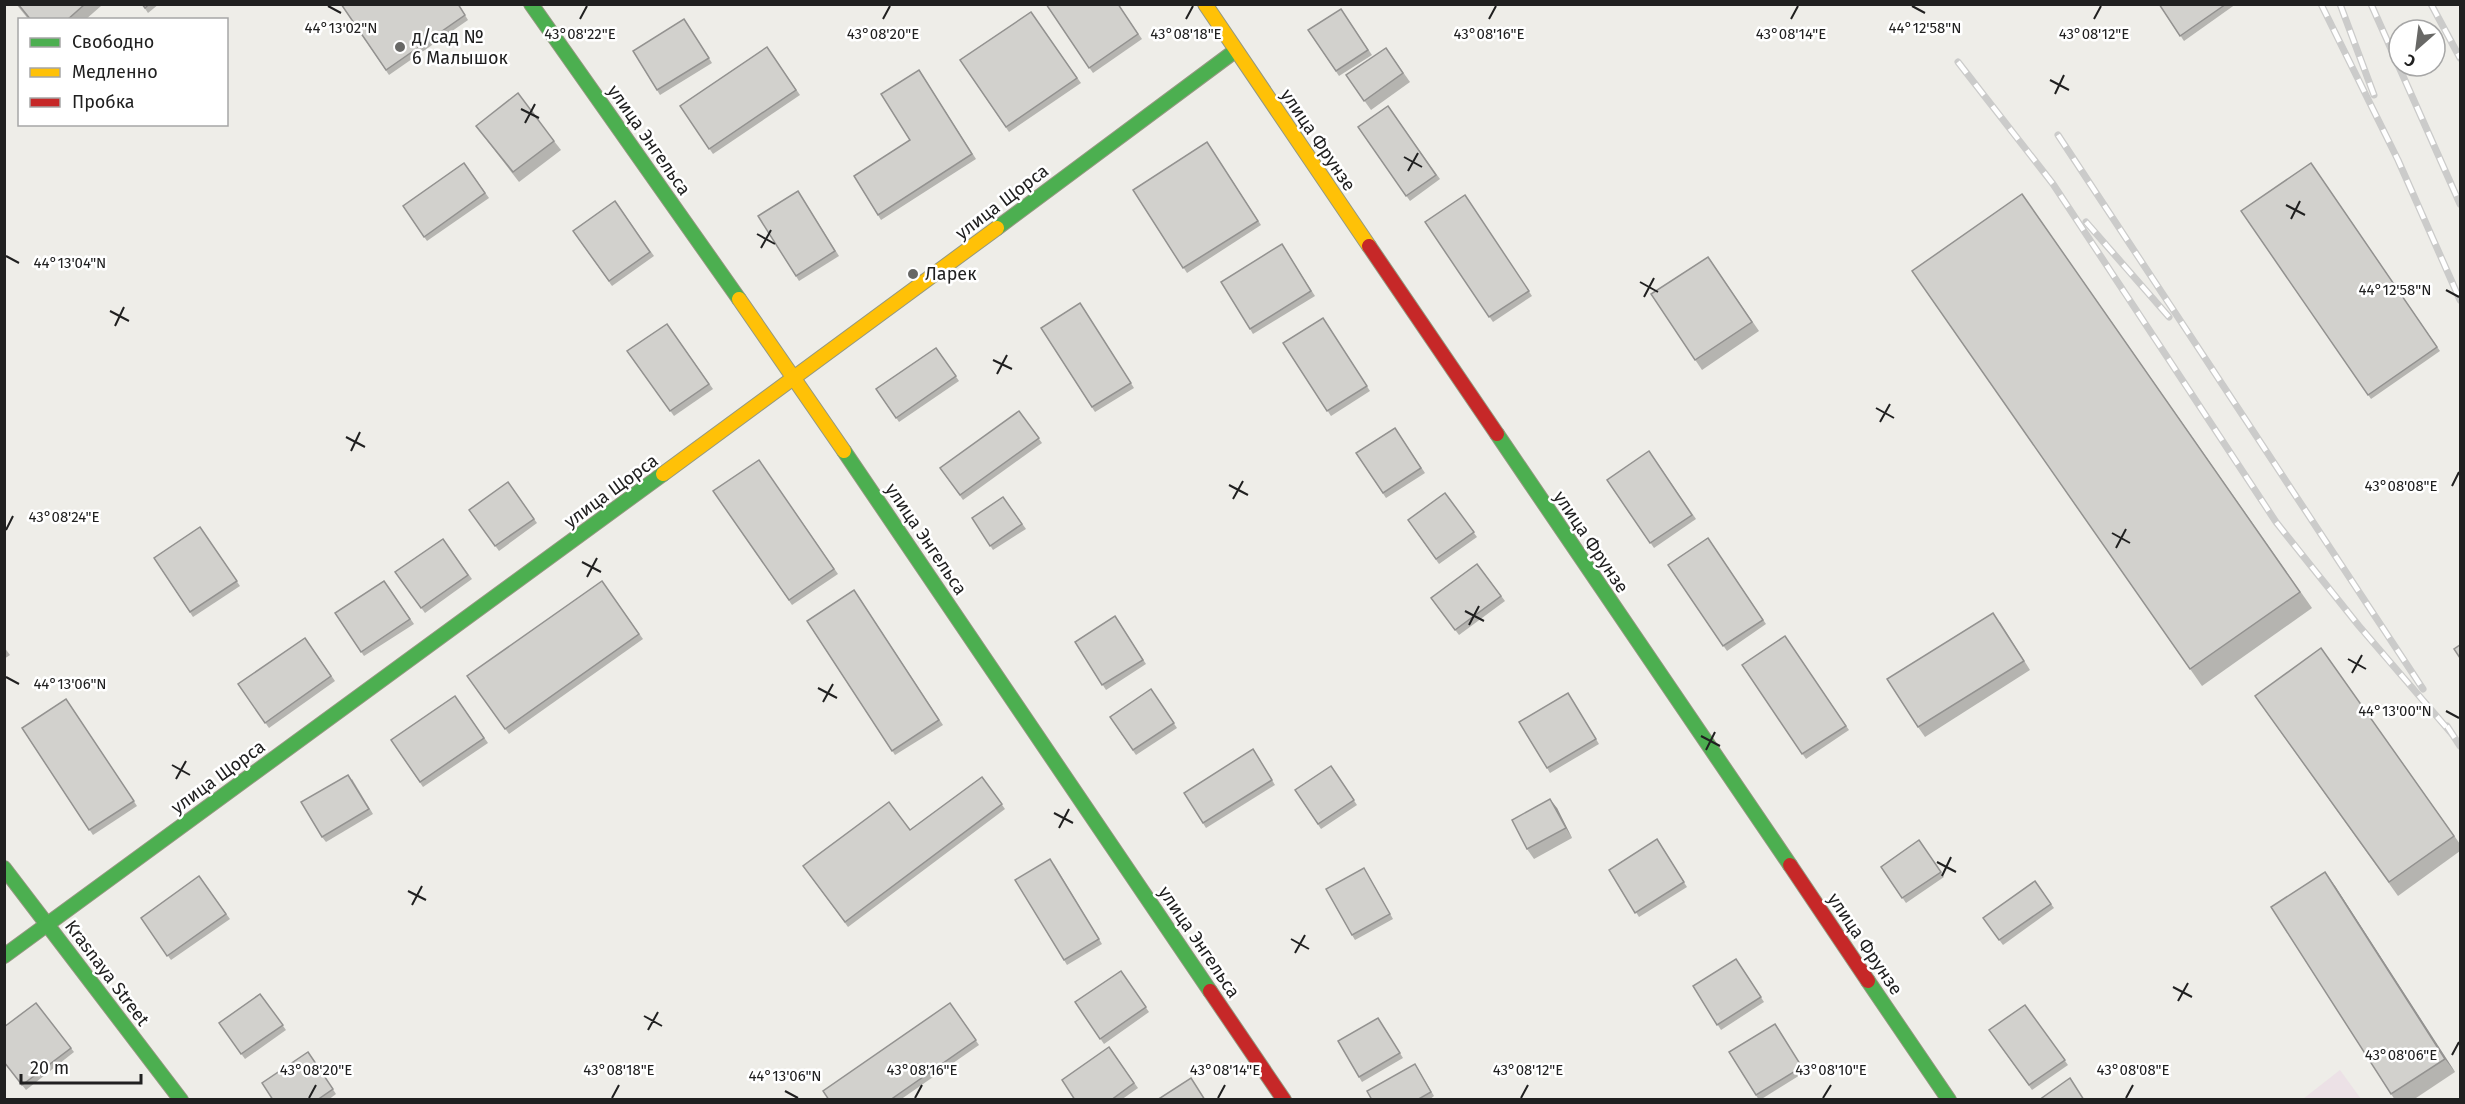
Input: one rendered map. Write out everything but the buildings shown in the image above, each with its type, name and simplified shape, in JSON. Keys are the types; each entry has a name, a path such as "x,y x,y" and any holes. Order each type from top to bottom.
{"street":[{"name":"улица Энгельса","path":"531,4 795,378 1284,1100"},
{"name":"улица Фрунзе","path":"1204,4 1949,1100"},
{"name":"улица Щорса","path":"4,956 795,378 1235,51"},
{"name":"Krasnaya Street","path":"4,868 181,1100"}],"shaded area":[{"path":"2340,1070 2361,1099 2303,1099"}],"railway":[{"path":"2321,4 2398,160 2460,300"},
{"path":"2340,4 2374,95"},
{"path":"2371,4 2460,204"},
{"path":"2431,4 2460,58"},
{"path":"1958,62 2053,184 2276,522 2359,626 2452,734"},
{"path":"2058,135 2423,689"},
{"path":"2086,222 2169,317"},
{"path":"2447,726 2460,746"}],"traffic: fast":[{"path":"531,4 739,299"},
{"path":"997,228 1235,51"},
{"path":"1497,434 1790,865"},
{"path":"844,451 1210,991"},
{"path":"4,956 663,474"},
{"path":"4,868 181,1100"},
{"path":"1868,981 1949,1100"}],"traffic: slow":[{"path":"1205,4 1369,246"},
{"path":"663,474 997,228"},
{"path":"739,299 844,451"}],"traffic: jam":[{"path":"1369,246 1497,434"},
{"path":"1790,865 1868,981"},
{"path":"1210,991 1284,1100"}],"place":[{"name":"д/сад № 6 Малышок","path":"400,47"},
{"name":"Ларек","path":"913,274"}]}
